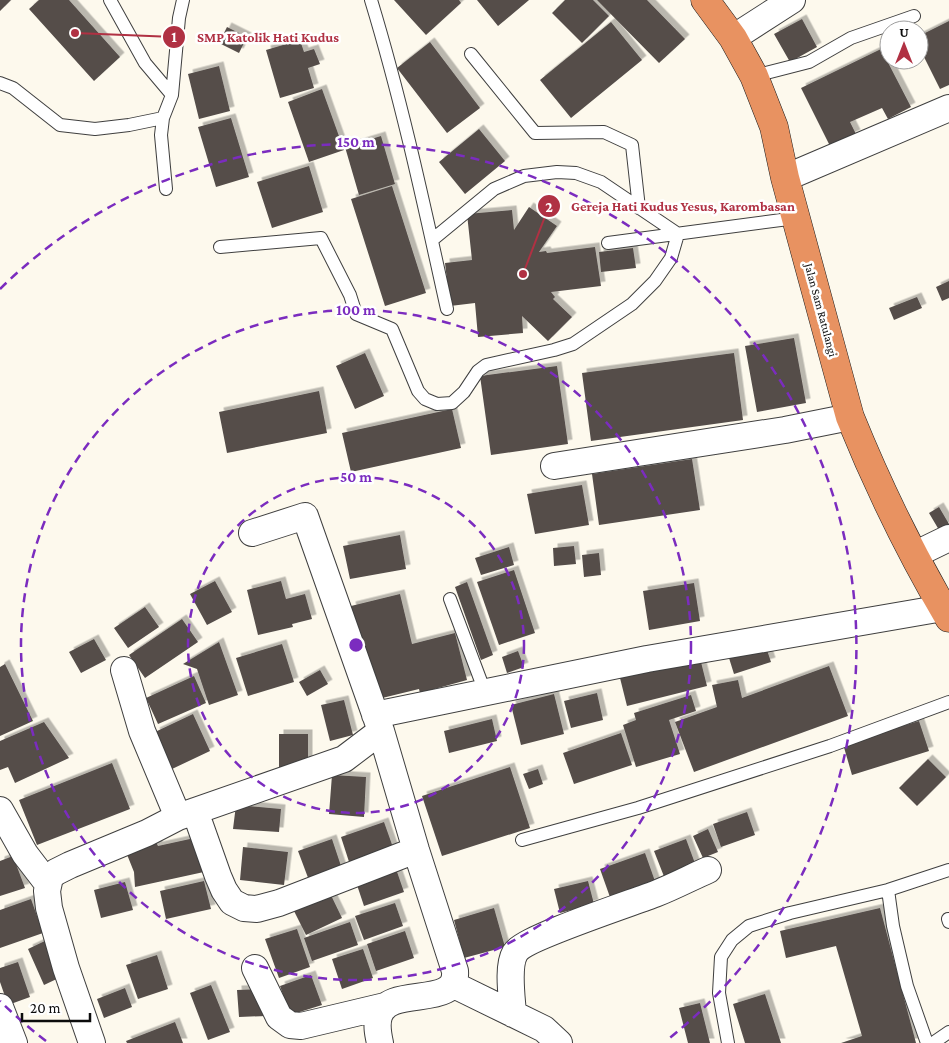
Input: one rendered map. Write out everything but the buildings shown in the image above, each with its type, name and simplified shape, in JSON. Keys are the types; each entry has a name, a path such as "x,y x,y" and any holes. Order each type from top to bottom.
{"highway":[{"name":"Jalan Sam Ratulangi","path":"705,0 733,38 754,76 774,127 785,178 850,417 864,453 914,555 946,613"}],"street":[{"path":"733,38 792,0"},
{"path":"785,178 949,108"},
{"path":"554,466 785,430 850,417"},
{"path":"252,533 305,516 378,723 416,850 455,970 456,979 454,985 445,992 420,995 385,1006 301,1026 290,1025 279,1017 255,968"},
{"path":"914,555 949,538"},
{"path":"92,1043 66,968 49,908 48,884 50,878 56,872 186,814 344,759 378,723 485,692 647,659 946,613"},
{"path":"124,670 142,731 232,902 244,908 257,909 279,904 416,850"},
{"path":"0,810 25,854 48,884"},
{"path":"512,1014 511,961 516,951 523,945 656,894 708,870"},
{"path":"454,985 544,1030 558,1043"},
{"path":"380,1043 377,1025 379,1014 385,1006"},
{"path":"0,1007 14,1043"}],"lane":[{"path":"110,0 145,63 172,95"},
{"path":"166,190 162,135 163,118 172,95 179,18 183,0"},
{"path":"371,0 386,48 400,104 447,309"},
{"path":"754,76 809,62 851,38 914,16"},
{"path":"471,54 535,133 604,132 632,145 639,208"},
{"path":"0,83 13,88 60,125 95,129 163,118"},
{"path":"432,240 494,189 524,176 557,172 576,173 601,182 678,234"},
{"path":"608,243 796,218"},
{"path":"220,247 321,238 350,295 356,314 392,329 418,391 425,399 437,404 452,403 464,392 478,371 486,365 573,344 632,304 656,281 672,258 678,234"},
{"path":"450,600 485,692"},
{"path":"522,840 638,808 821,749 949,702"},
{"path":"728,1043 719,993 721,957 732,940 750,926 790,913 888,890 949,870"},
{"path":"888,890 893,926 906,986 928,1043"},
{"path":"933,1043 949,1032"}],"place":[{"name":"SMP Katolik Hati Kudus","path":"75,33"},
{"name":"Gereja Hati Kudus Yesus, Karombasan","path":"523,274"}]}
